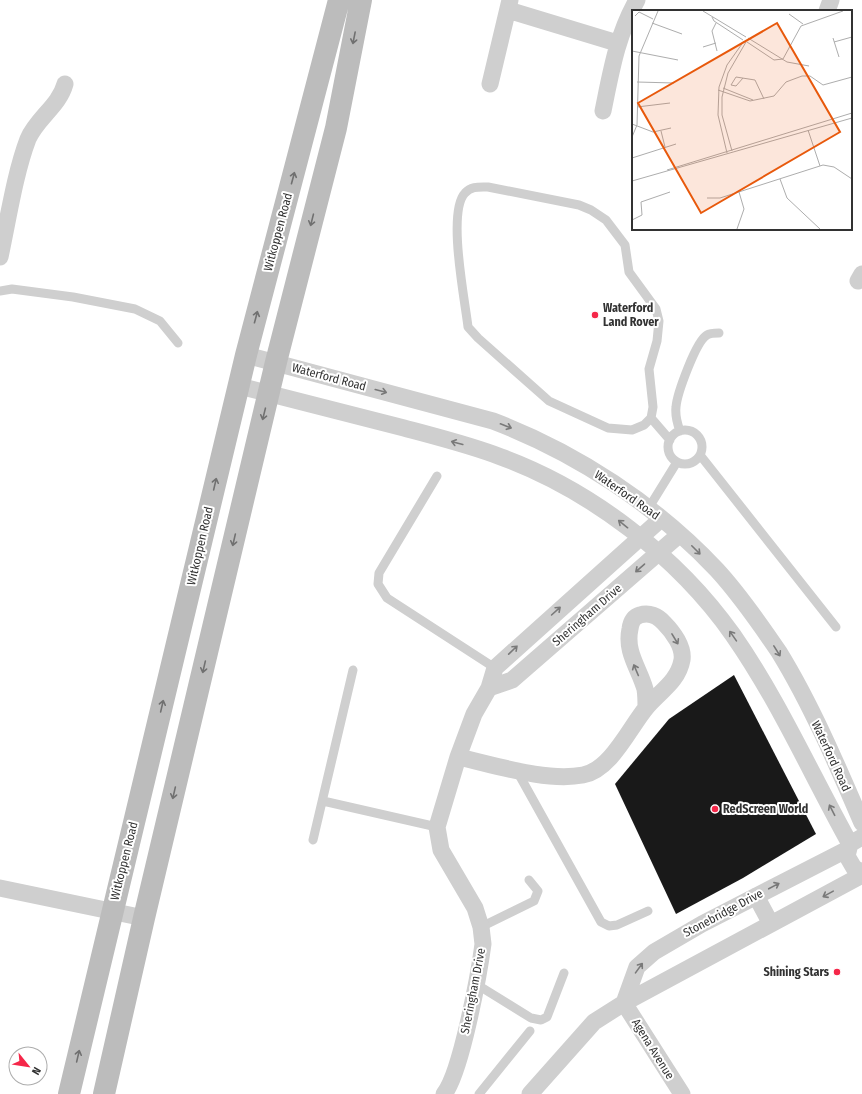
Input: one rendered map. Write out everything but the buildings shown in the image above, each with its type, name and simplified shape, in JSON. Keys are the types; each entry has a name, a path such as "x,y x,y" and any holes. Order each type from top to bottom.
{"main road":[{"name":"Witkoppen Road","path":"69,1094 111,911 246,355 339,0"},
{"path":"104,1094 144,918 276,362 336,128 361,0"}],"street":[{"path":"603,111 618,42 628,15 637,0"},
{"path":"827,10 831,0"},
{"path":"490,84 509,5 618,42"},
{"path":"0,257 21,163 29,139 38,122 59,99 66,84"},
{"name":"Waterford Road","path":"246,355 493,421 521,432 582,463 654,514 680,534 718,571 752,613 779,654 804,700 862,823"},
{"name":"Waterford Road","path":"239,386 463,444 502,457 576,491 614,516 658,553 698,591 732,633 781,712 853,843 847,856 850,863 854,868 862,872"},
{"name":"Sheringham Drive","path":"444,1094 449,1088 458,1060 476,984 483,944 481,927 475,908 441,850 437,827 458,757 474,714 489,688 495,668 640,537 654,514"},
{"name":"Sheringham Drive","path":"489,688 512,680 680,534"},
{"path":"458,757 555,776 584,775 590,773 609,760 646,708 677,676 682,659 680,647 666,626 654,615 648,614 635,617 628,635 633,662 645,690 646,708"},
{"path":"781,712 804,700"},
{"name":"Stonebridge Drive","path":"624,1003 637,967 654,952 853,843"},
{"path":"530,1094 594,1022 624,1003 669,981 862,875"},
{"path":"0,888 144,918"},
{"path":"756,896 771,924"},
{"name":"Agena Avenue","path":"624,1003 682,1094"}],"lane":[{"path":"651,418 644,425 632,430 608,428 549,401 478,338 468,327 456,225 459,205 465,193 475,187 488,187 579,205 591,210 606,220 625,245 629,272 656,309 659,321 657,341 649,369 652,407 651,418 670,440"},
{"path":"0,291 12,290 73,297 135,309 160,322 178,343"},
{"path":"680,431 676,421 676,406 679,393 699,342 707,334 719,333"},
{"path":"700,455 690,463 677,462 669,452 670,440 680,431 686,431 698,436 701,442 700,455 836,628"},
{"path":"654,514 677,462"},
{"path":"437,476 379,573 378,584 387,598 495,668"},
{"path":"313,840 353,670"},
{"path":"516,769 601,922 609,926 617,926 648,911"},
{"path":"323,801 437,827"},
{"path":"481,927 534,900 538,891 529,880"},
{"path":"476,984 531,1018 541,1020 547,1017 564,973"},
{"path":"479,1094 530,1031"}],"place":[{"name":"Waterford Land Rover","path":"595,315"},
{"name":"RedScreen World","path":"715,809"},
{"name":"Shining Stars","path":"837,972"}]}
